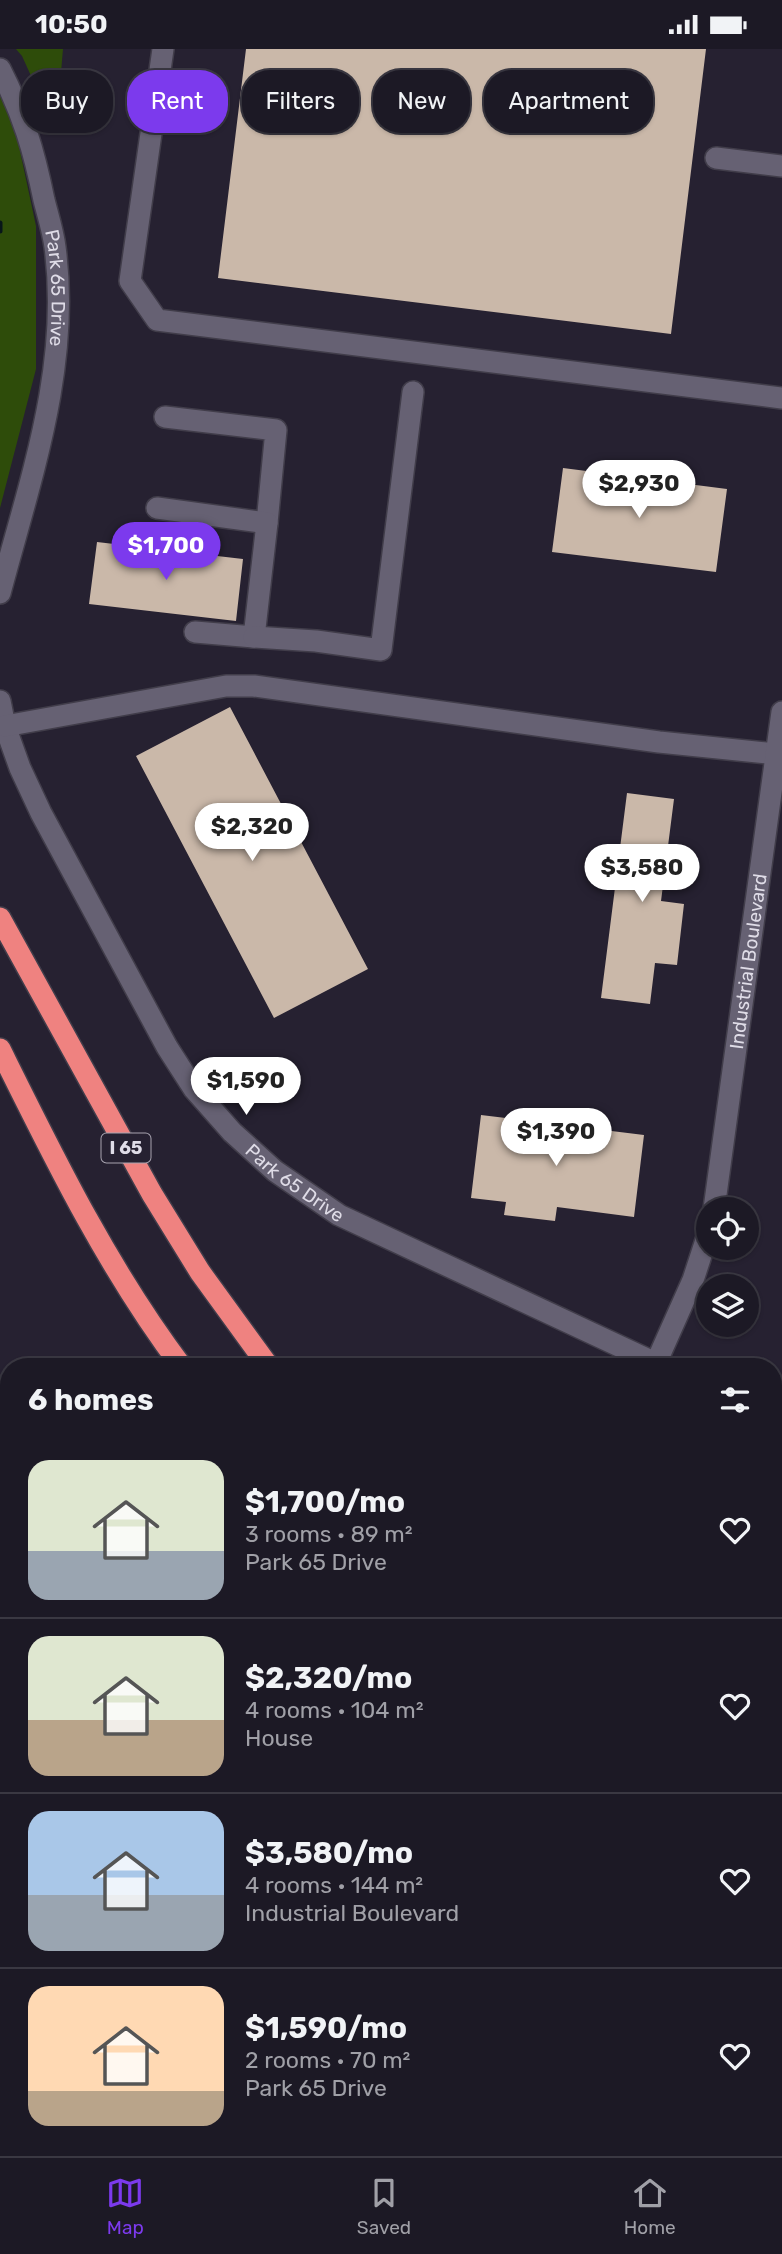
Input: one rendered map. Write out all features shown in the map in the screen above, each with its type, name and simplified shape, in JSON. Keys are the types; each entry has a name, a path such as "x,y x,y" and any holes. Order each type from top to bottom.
{"highway":[{"name":"I 65","path":"0,918 152,1194 200,1272 262,1358"},
{"path":"0,1049 80,1208 176,1358"}],"street":[{"path":"163,49 130,281 157,320 782,398"},
{"name":"Park 65 Drive","path":"0,69 19,106 37,162 55,246 58,297 56,355 47,414 0,593"},
{"path":"716,158 782,166"},
{"path":"195,632 316,641 381,650 413,392"},
{"path":"165,417 276,430 254,637"},
{"path":"157,508 267,523"},
{"path":"5,726 226,685 254,686 645,740 776,754"},
{"name":"Park 65 Drive","path":"0,701 5,726 20,768 41,813 167,1047 194,1089 250,1150 310,1197 340,1215 645,1358"},
{"name":"Industrial Boulevard","path":"716,1197 782,712"},
{"path":"663,1358 700,1260"}],"green space":[{"path":"16,49 63,49 61,70 28,70"},
{"path":"0,85 10,104 36,226 36,369 0,508"}],"building":[{"path":"246,49 706,49 671,334 218,278 242,82 242,133 359,133 359,70 243,70"},
{"path":"563,468 727,489 716,572 552,552"},
{"path":"97,542 243,559 236,621 89,604"},
{"path":"230,707 368,969 274,1018 136,756"},
{"path":"627,793 674,799 661,901 684,904 677,965 655,963 650,1004 601,998"},
{"path":"481,1115 644,1135 634,1217 557,1207 555,1221 504,1215 506,1202 471,1198"}],"waterway":[{"path":"0,223 0,231"}]}
